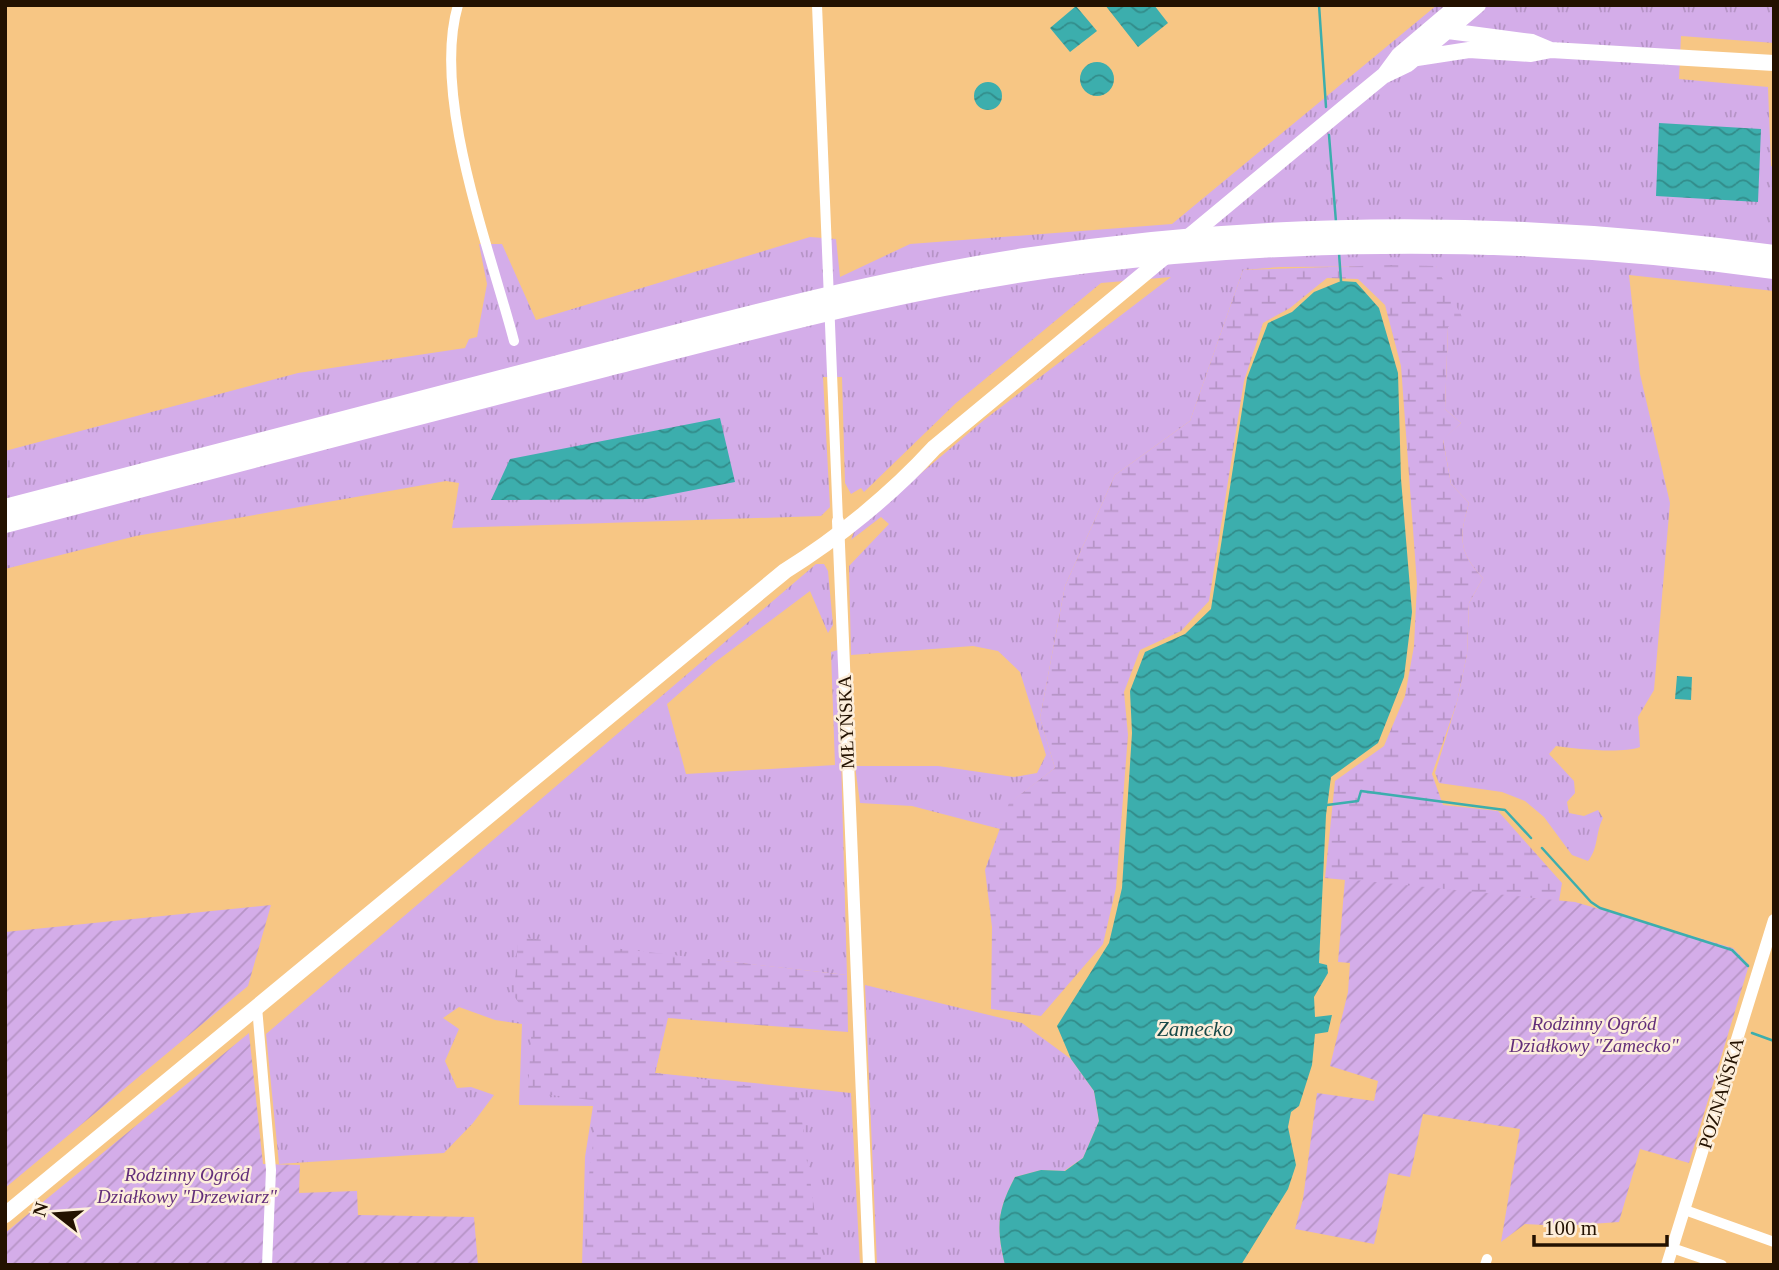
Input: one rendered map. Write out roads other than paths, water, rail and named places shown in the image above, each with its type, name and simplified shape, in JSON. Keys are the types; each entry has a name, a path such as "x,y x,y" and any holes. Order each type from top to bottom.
{"highway":[{"path":"5,508 810,307 1035,256 1141,243 1300,231 1536,231 1664,240 1774,254"},
{"path":"5,524 810,307 1085,265 1302,246 1539,247 1662,256 1774,270"}],"main road":[{"path":"1416,58 1458,5"},
{"path":"1383,76 1399,55 1480,5 1482,22 1488,36"},
{"path":"1444,26 1532,43 1551,50"},
{"path":"1444,26 1453,42 1469,50"},
{"path":"5,1215 838,527 914,470 934,447 1383,76 1416,58 1469,50 1531,54 1551,50 1774,63"}],"street":[{"path":"458,5 453,46 453,85 460,142 514,341"},
{"name":"MŁYŃSKA","path":"817,5 869,1265"},
{"name":"POZNAŃSKA","path":"1667,1265 1774,920"},
{"path":"257,1007 271,1170 267,1265"},
{"path":"1685,1210 1774,1242"},
{"path":"1672,1248 1722,1265"}],"water":[{"path":"1105,5 1154,5 1168,23 1138,47"},
{"path":"1076,6 1097,31 1070,52 1050,28"},
{"path":"1097,62 1109,67 1114,79 1109,91 1097,96 1085,91 1080,79 1085,67"},
{"path":"988,82 998,86 1002,96 998,106 988,110 978,106 974,96 978,86"},
{"path":"1659,123 1761,129 1758,202 1656,196"},
{"name":"Zamecko","path":"1341,281 1356,282 1379,308 1398,373 1401,479 1412,612 1404,677 1378,743 1331,777 1326,815 1319,963 1327,965 1328,973 1314,997 1315,1017 1332,1015 1328,1032 1315,1034 1312,1065 1299,1106 1291,1112 1288,1127 1296,1165 1288,1189 1241,1265 1005,1265 1000,1240 1000,1220 1015,1177 1041,1170 1065,1171 1083,1158 1099,1121 1094,1091 1071,1059 1057,1026 1109,943 1122,888 1132,733 1130,691 1145,652 1185,634 1211,609 1247,378 1268,323 1292,312 1314,292"},
{"path":"720,418 735,482 647,499 491,500 510,459"},
{"path":"1677,676 1692,677 1691,700 1675,699"}],"waterway":[{"path":"1319,5 1326,107"},
{"path":"1329,135 1336,222"},
{"path":"1339,253 1341,281"},
{"path":"1327,805 1358,801 1361,791 1505,810 1531,838"},
{"path":"1542,848 1591,902 1600,908 1732,950 1748,966"},
{"path":"1752,1033 1774,1041"}],"park label":[{"name":"Rodzinny Ogród Działkowy \"Zamecko\"","path":"1594,1034"},
{"name":"Rodzinny Ogród Działkowy \"Drzewiarz\"","path":"187,1185"}]}
